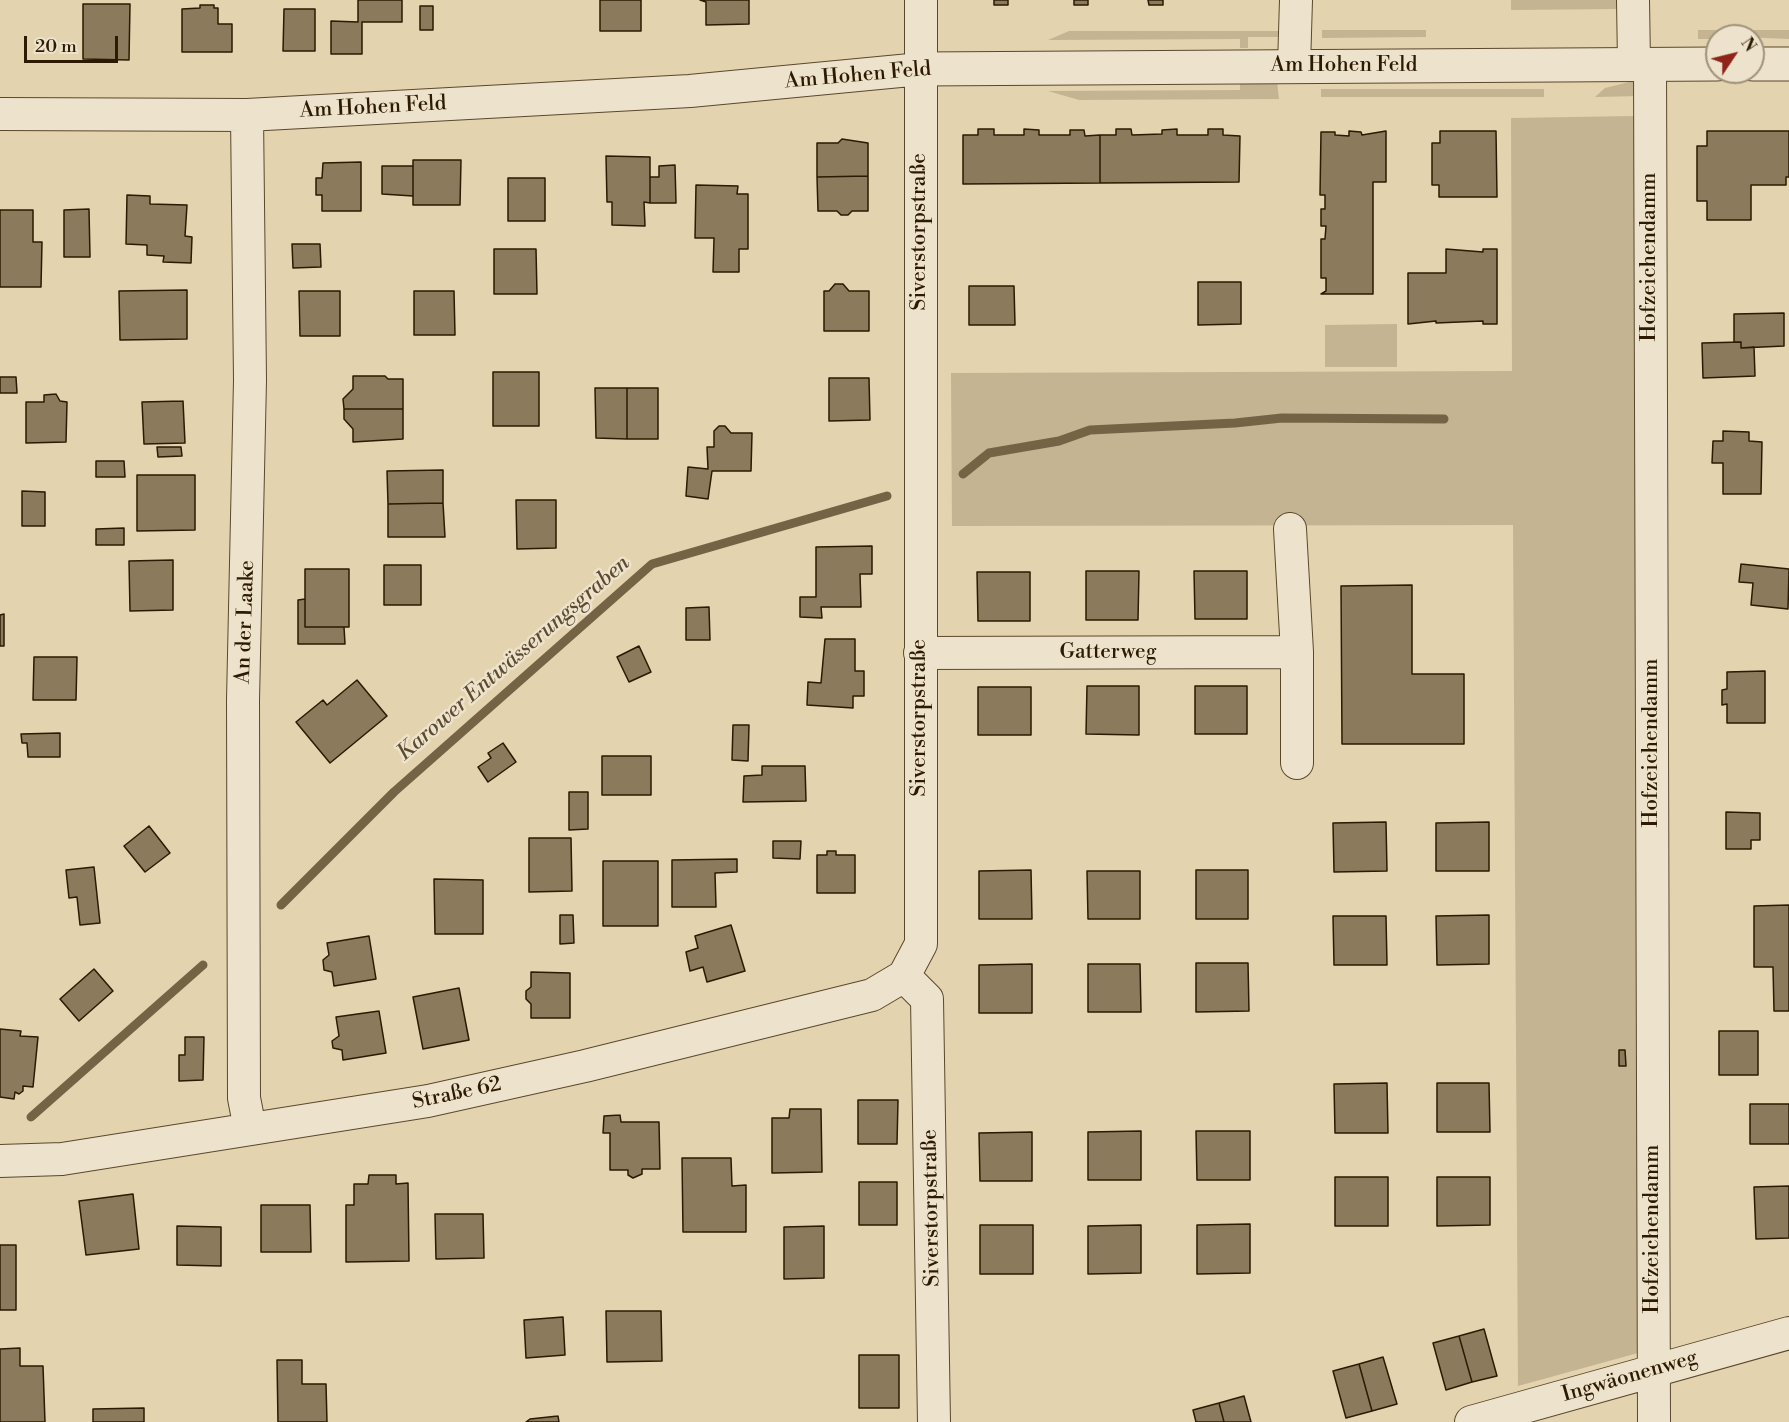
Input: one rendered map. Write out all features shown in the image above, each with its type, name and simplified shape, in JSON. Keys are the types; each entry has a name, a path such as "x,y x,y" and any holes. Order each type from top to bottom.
{"street":[{"name":"Siverstorpstraße","path":"921,0 921,944 904,976 927,999 934,1422"},
{"path":"1294,66 1296,0"},
{"name":"Hofzeichendamm","path":"1633,0 1642,63 1654,1422"},
{"name":"Am Hohen Feld","path":"0,114 247,115 690,91 921,69 1705,64"},
{"path":"1765,64 1789,64"},
{"name":"An der Laake","path":"247,115 250,380 243,724 244,1098 250,1129"},
{"path":"1290,529 1297,652 1297,763"},
{"name":"Gatterweg","path":"920,653 1297,652"},
{"name":"Straße 62","path":"0,1161 62,1159 428,1101 585,1066 872,995 904,976"},
{"name":"Ingwäonenweg","path":"1471,1422 1789,1333"}],"shaded area":[{"path":"1511,0 1617,0 1617,9 1511,10"},
{"path":"1322,30 1426,30 1426,37 1322,38"},
{"path":"1698,30 1705,30 1705,39 1698,39"},
{"path":"1765,30 1789,30 1789,39 1765,38"},
{"path":"1069,31 1278,31 1278,37 1248,37 1248,48 1240,48 1240,39 1048,40"},
{"path":"1637,80 1640,96 1595,97 1605,88"},
{"path":"1240,81 1277,81 1279,99 1079,100 1048,91 1240,90"},
{"path":"1321,89 1544,89 1544,97 1321,97"},
{"path":"1634,116 1638,1353 1518,1386 1513,525 952,526 951,373 1512,371 1511,118"},
{"path":"1397,324 1397,367 1325,367 1325,325"}],"building":[{"path":"358,0 402,0 402,22 362,22 362,54 331,54 331,21 358,22"},
{"path":"600,0 641,0 641,31 600,31"},
{"path":"700,0 749,0 749,24 706,25 706,2"},
{"path":"994,0 1008,0 1008,5 994,5"},
{"path":"1074,0 1088,0 1088,5 1074,5"},
{"path":"1148,0 1163,0 1163,5 1149,5"},
{"path":"83,4 130,4 129,60 83,59"},
{"path":"200,5 214,5 214,8 218,8 218,24 232,24 232,52 182,52 182,9 200,8"},
{"path":"420,6 433,6 433,30 420,30"},
{"path":"284,9 315,9 315,51 283,51"},
{"path":"978,129 994,129 994,135 1024,135 1024,129 1039,130 1039,135 1070,135 1070,130 1084,130 1085,136 1100,135 1100,183 963,184 963,135 978,135"},
{"path":"1116,129 1131,129 1132,135 1162,134 1162,130 1177,129 1177,135 1208,135 1208,129 1223,129 1223,135 1240,136 1239,182 1100,183 1100,135 1116,135"},
{"path":"1349,131 1361,132 1362,135 1386,131 1386,182 1373,182 1373,294 1321,294 1326,291 1326,278 1321,278 1321,239 1325,239 1326,226 1321,226 1321,209 1325,209 1325,195 1320,195 1321,132 1335,132 1335,135 1349,136"},
{"path":"1440,131 1496,131 1497,197 1439,197 1439,185 1432,185 1432,143 1440,143"},
{"path":"1707,131 1789,131 1789,177 1786,177 1786,185 1751,185 1751,220 1707,220 1707,201 1697,201 1697,146 1707,146"},
{"path":"842,139 868,143 868,176 817,177 817,143 838,143"},
{"path":"606,156 650,157 650,203 644,202 645,226 612,225 612,202 607,202"},
{"path":"413,160 461,160 460,205 413,205"},
{"path":"361,162 361,211 322,211 322,195 316,195 316,178 322,178 323,163"},
{"path":"675,165 676,203 650,203 650,177 659,177 659,166"},
{"path":"382,166 413,166 413,196 382,194"},
{"path":"868,176 868,211 852,211 848,215 841,215 837,211 818,211 817,177"},
{"path":"508,178 545,178 545,221 508,221"},
{"path":"696,185 738,186 737,194 748,194 748,249 739,249 739,272 713,272 714,238 695,238"},
{"path":"127,195 150,196 150,204 187,205 185,236 192,237 191,263 163,262 164,256 147,255 147,245 126,244"},
{"path":"89,209 90,257 64,257 64,210"},
{"path":"0,210 33,210 33,242 42,242 41,287 0,287"},
{"path":"292,244 320,244 321,267 293,268"},
{"path":"494,249 536,249 537,294 494,294"},
{"path":"1446,249 1483,252 1483,249 1497,249 1497,324 1483,324 1483,321 1436,323 1436,321 1408,324 1408,273 1446,273"},
{"path":"1198,282 1241,282 1241,324 1198,325"},
{"path":"835,284 843,284 849,291 869,291 869,331 824,331 824,291 829,291"},
{"path":"969,286 1014,286 1015,325 969,325"},
{"path":"187,290 187,339 120,340 119,291"},
{"path":"299,291 340,291 340,336 300,336"},
{"path":"414,291 454,291 455,335 414,335"},
{"path":"1784,313 1784,346 1741,348 1741,342 1734,342 1734,314"},
{"path":"1741,342 1741,348 1754,347 1755,376 1703,378 1702,343"},
{"path":"493,372 539,372 539,426 493,426"},
{"path":"353,376 385,376 388,379 403,379 403,409 344,409 343,399 353,389"},
{"path":"0,377 16,377 17,393 0,393"},
{"path":"829,378 869,378 870,420 829,421"},
{"path":"595,388 627,388 627,439 596,438"},
{"path":"627,388 658,388 658,439 627,439"},
{"path":"56,394 60,401 67,402 66,442 26,443 26,402 44,402 44,395"},
{"path":"183,401 185,443 144,444 142,402"},
{"path":"344,409 403,409 403,439 353,442 353,429 344,419"},
{"path":"719,426 725,426 731,433 752,433 751,471 712,471 708,499 686,496 688,467 708,469 707,447 714,447 714,431"},
{"path":"1723,431 1749,432 1749,441 1762,442 1761,494 1723,494 1723,463 1712,463 1713,441 1723,441"},
{"path":"157,447 181,447 182,456 158,457"},
{"path":"96,461 124,461 125,477 96,477"},
{"path":"443,470 443,503 388,504 387,471"},
{"path":"137,475 195,475 195,530 137,531"},
{"path":"22,491 45,492 45,526 22,526"},
{"path":"516,500 556,500 556,548 517,549"},
{"path":"443,503 445,537 388,537 388,504"},
{"path":"124,528 124,545 96,545 96,529"},
{"path":"872,546 872,574 860,574 861,607 821,607 822,618 800,617 800,597 816,597 816,547"},
{"path":"173,560 173,610 130,611 129,561"},
{"path":"1741,564 1789,569 1788,609 1751,605 1753,583 1739,582"},
{"path":"384,565 421,565 421,605 384,605"},
{"path":"305,569 349,569 349,627 305,627"},
{"path":"1086,571 1139,571 1138,620 1086,620"},
{"path":"1194,571 1247,571 1247,619 1195,619"},
{"path":"977,572 1030,572 1030,621 978,621"},
{"path":"1412,585 1412,674 1464,674 1464,744 1342,744 1341,586"},
{"path":"305,599 305,627 344,627 345,644 298,644 298,600"},
{"path":"709,607 710,640 686,640 686,608"},
{"path":"4,614 4,646 0,646 0,615"},
{"path":"825,639 855,639 855,671 864,671 864,696 853,696 853,708 807,705 808,682 821,683"},
{"path":"639,646 651,672 629,682 617,657"},
{"path":"34,657 77,657 76,700 33,700"},
{"path":"1765,671 1765,723 1727,723 1727,704 1722,705 1722,690 1727,689 1727,672"},
{"path":"357,680 387,716 330,763 296,722 323,700 327,705"},
{"path":"1087,686 1139,686 1139,735 1086,734"},
{"path":"1195,686 1247,686 1247,734 1195,734"},
{"path":"978,687 1031,687 1031,735 978,735"},
{"path":"733,725 749,725 748,761 732,760"},
{"path":"60,733 60,757 28,757 27,743 22,743 21,734"},
{"path":"503,743 516,762 488,782 478,767 491,758 488,753"},
{"path":"602,756 651,756 651,795 602,795"},
{"path":"762,766 805,766 806,801 743,802 744,776 762,775"},
{"path":"569,792 588,792 588,829 569,830"},
{"path":"1726,812 1760,813 1760,840 1751,840 1751,849 1726,849"},
{"path":"1386,822 1387,871 1334,872 1333,823"},
{"path":"1489,822 1489,871 1436,871 1436,823"},
{"path":"149,826 170,853 145,872 124,846"},
{"path":"529,838 571,838 572,891 529,892"},
{"path":"773,841 801,841 800,859 773,858"},
{"path":"827,851 836,851 836,855 855,855 855,893 817,893 817,855 827,855"},
{"path":"737,859 737,872 715,873 716,907 672,907 672,860"},
{"path":"603,861 658,861 658,926 603,926"},
{"path":"94,867 100,923 80,925 77,897 69,898 66,870"},
{"path":"1031,870 1032,919 979,919 979,871"},
{"path":"1196,870 1248,870 1248,919 1196,919"},
{"path":"1087,871 1140,871 1140,919 1088,919"},
{"path":"434,879 483,880 483,934 435,934"},
{"path":"1789,905 1789,1011 1774,1011 1773,967 1754,967 1754,906"},
{"path":"560,915 573,915 574,943 560,944"},
{"path":"1489,915 1489,964 1437,965 1436,916"},
{"path":"1333,916 1386,916 1387,965 1334,965"},
{"path":"731,925 745,971 707,982 703,967 690,971 686,952 698,948 695,936"},
{"path":"369,936 376,979 334,986 332,972 324,970 323,960 329,955 327,943"},
{"path":"1196,963 1248,963 1249,1011 1196,1012"},
{"path":"1032,964 1032,1013 979,1013 979,965"},
{"path":"1088,964 1140,964 1141,1012 1088,1012"},
{"path":"94,969 113,991 79,1021 60,999"},
{"path":"531,972 570,973 570,1018 531,1018 531,1004 526,999 526,991 531,987"},
{"path":"459,988 469,1040 423,1049 413,997"},
{"path":"379,1011 386,1053 343,1060 342,1050 333,1048 332,1041 339,1036 336,1017"},
{"path":"0,1029 21,1031 20,1036 38,1037 33,1087 23,1086 23,1091 19,1094 15,1092 14,1099 0,1097"},
{"path":"1719,1031 1758,1031 1758,1075 1719,1075"},
{"path":"185,1037 204,1037 203,1080 179,1081 179,1055 185,1055"},
{"path":"1619,1050 1625,1050 1626,1066 1619,1066"},
{"path":"1387,1083 1388,1133 1335,1133 1334,1084"},
{"path":"1437,1083 1489,1083 1490,1132 1437,1132"},
{"path":"858,1100 898,1100 897,1144 858,1144"},
{"path":"1750,1104 1789,1104 1789,1144 1750,1144"},
{"path":"790,1109 821,1109 822,1172 772,1173 772,1118 789,1118"},
{"path":"620,1115 621,1122 659,1122 660,1169 642,1169 642,1174 633,1178 628,1175 628,1170 610,1170 610,1133 603,1133 604,1116"},
{"path":"1141,1131 1141,1180 1088,1180 1088,1132"},
{"path":"1196,1131 1250,1131 1250,1180 1197,1180"},
{"path":"1032,1132 1032,1181 980,1181 979,1133"},
{"path":"682,1158 731,1158 732,1186 746,1185 746,1232 683,1232"},
{"path":"369,1175 396,1175 396,1184 408,1183 409,1261 346,1262 346,1205 354,1205 354,1184 368,1184"},
{"path":"1335,1177 1388,1177 1388,1226 1335,1226"},
{"path":"1437,1177 1490,1177 1490,1225 1437,1226"},
{"path":"859,1182 897,1182 897,1225 859,1225"},
{"path":"1789,1186 1789,1238 1756,1239 1754,1187"},
{"path":"133,1194 139,1249 86,1255 79,1201"},
{"path":"261,1205 310,1205 311,1252 261,1252"},
{"path":"435,1214 483,1214 484,1258 436,1259"},
{"path":"1250,1224 1250,1273 1197,1274 1197,1225"},
{"path":"980,1225 1033,1225 1033,1274 980,1274"},
{"path":"1141,1225 1141,1273 1088,1274 1088,1226"},
{"path":"177,1226 221,1227 221,1266 177,1265"},
{"path":"824,1226 824,1278 784,1279 784,1227"},
{"path":"0,1245 16,1245 16,1310 0,1310"},
{"path":"606,1311 661,1311 662,1361 607,1362"},
{"path":"563,1317 565,1355 526,1358 524,1320"},
{"path":"1484,1329 1497,1376 1472,1382 1459,1336"},
{"path":"1459,1336 1472,1382 1446,1390 1433,1343"},
{"path":"20,1348 20,1366 43,1366 45,1422 0,1422 0,1349"},
{"path":"859,1355 899,1355 899,1408 859,1408"},
{"path":"1383,1357 1397,1404 1372,1411 1359,1364"},
{"path":"277,1360 302,1360 302,1384 326,1384 327,1422 278,1422"},
{"path":"1359,1364 1372,1411 1346,1418 1333,1371"},
{"path":"1244,1396 1251,1422 1224,1422 1219,1403"},
{"path":"1219,1403 1224,1422 1196,1422 1193,1410"},
{"path":"144,1408 144,1422 93,1422 93,1409"},
{"path":"558,1416 559,1422 526,1422 530,1419"}],"waterway":[{"name":"Karower Entwässerungsgraben","path":"963,474 989,453 1059,441 1090,430 1235,423 1282,418 1444,419"},
{"name":"Karower Entwässerungsgraben","path":"281,905 394,792 652,564 887,496"},
{"name":"Karower Entwässerungsgraben","path":"31,1117 203,965"}]}
